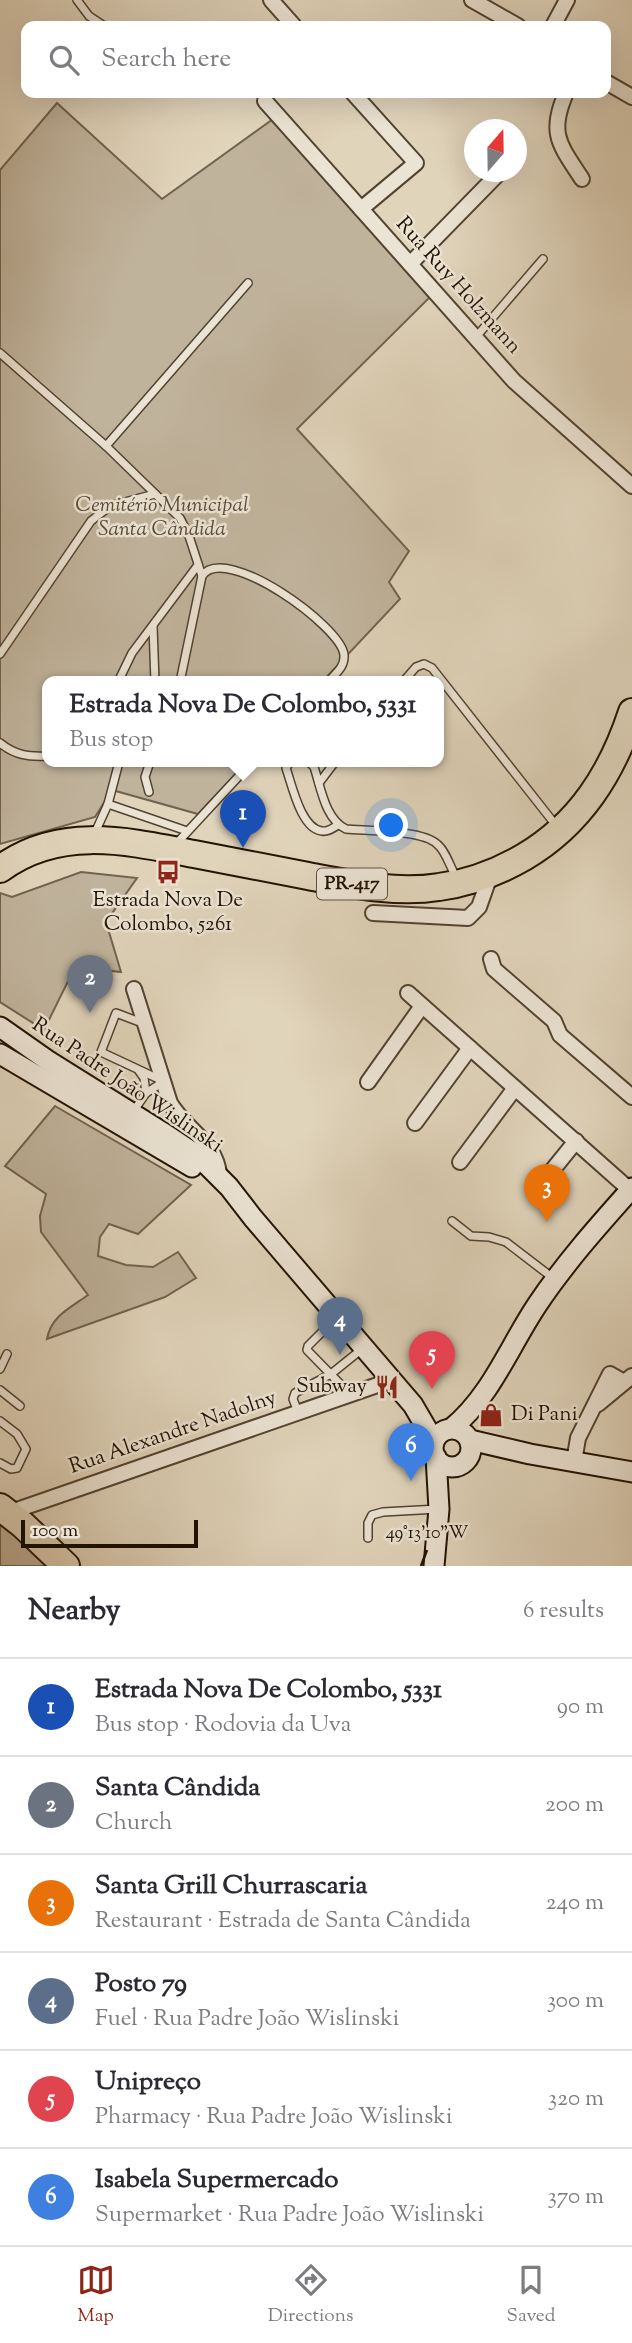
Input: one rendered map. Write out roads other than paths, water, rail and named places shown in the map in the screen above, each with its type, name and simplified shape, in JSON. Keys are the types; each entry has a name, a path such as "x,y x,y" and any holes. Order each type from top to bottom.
{"highway":[{"name":"PR-417","path":"0,869 43,847 58,843 92,839 130,842 179,840 376,887 410,889 459,884 491,873 535,850 578,814 605,776 632,712"},
{"path":"4,1510 66,1566"}],"main road":[{"name":"Rua Padre João Wislinski","path":"0,1027 47,1060 183,1145 219,1175 442,1439 434,1566"},
{"name":"Rua Padre João Wislinski","path":"0,1054 177,1157 253,1218"},
{"path":"65,1091 112,1114 122,1116 132,1113"},
{"path":"629,1468 530,1454 467,1454 444,1465 442,1439 484,1395 528,1318 555,1280 631,1189"},
{"name":"Rua Padre João Wislinski","path":"439,1509 451,1477 467,1454 484,1395"},
{"path":"442,1439 463,1432 467,1454"}],"street":[{"path":"271,0 290,21"},
{"path":"472,0 509,21"},
{"path":"556,21 567,0"},
{"path":"611,85 632,97"},
{"path":"358,98 416,163 361,209"},
{"path":"564,98 557,126 559,143 582,179"},
{"name":"Rua Ruy Holzmann","path":"265,101 531,399 632,486"},
{"path":"410,264 490,182"},
{"path":"373,913 468,918 479,908 491,873"},
{"path":"491,959 494,969 554,1021 560,1035 632,1097"},
{"path":"134,989 163,1082 175,1110 216,1157 219,1175"},
{"path":"408,993 631,1189"},
{"path":"368,1082 422,1006"},
{"path":"415,1123 470,1048"},
{"path":"460,1162 515,1088"},
{"path":"542,1183 576,1142"},
{"path":"574,1462 578,1438 610,1374 628,1379"},
{"name":"Rua Alexandre Nadolny","path":"4,1510 392,1380"}],"lane":[{"path":"78,0 89,16 96,21"},
{"path":"475,338 543,259"},
{"path":"106,446 248,283"},
{"path":"0,353 106,446 180,518 202,576"},
{"path":"0,654 91,521 110,506 155,494"},
{"path":"121,676 132,653 198,565"},
{"path":"181,676 202,576 206,570 213,568 236,569 284,592 339,641 344,653 343,666 334,676"},
{"path":"153,625 155,676"},
{"path":"408,676 416,667 424,664 438,676"},
{"path":"444,683 560,831"},
{"path":"0,743 11,751 29,757 42,756"},
{"path":"92,839 108,804 118,767"},
{"path":"148,767 145,777 149,792"},
{"path":"108,804 179,840 247,767"},
{"path":"287,767 304,818 309,825 319,831 326,831 338,825"},
{"path":"311,767 331,815 338,825 346,830 419,836 432,840 440,846 459,884"},
{"path":"319,783 331,767"},
{"path":"132,1113 146,1094 163,1082 101,1052 116,1013 145,1024"},
{"path":"138,1069 144,1078 146,1094"},
{"path":"452,1221 471,1236 506,1242 555,1280"},
{"path":"338,1316 307,1350 351,1394"},
{"path":"298,1412 293,1399 295,1393 331,1374 365,1348"},
{"path":"0,1369 8,1354"},
{"path":"0,1390 20,1406"},
{"path":"0,1421 17,1434 26,1449 17,1468 11,1469 0,1463"},
{"path":"368,1538 368,1523 372,1515 439,1509"}],"place":[{"name":"Estrada Nova De Colombo, 5331","path":"243,848"},
{"name":"Estrada Nova De Colombo, 5261","path":"168,872"},
{"name":"Santa Cândida","path":"90,1013"},
{"name":"Santa Grill Churrascaria","path":"547,1222"},
{"name":"Posto 79","path":"340,1355"},
{"name":"Subway","path":"387,1387"},
{"name":"Unipreço","path":"432,1389"},
{"name":"Di Pani","path":"491,1415"},
{"name":"Isabela Supermercado","path":"411,1481"}],"park label":[{"name":"Cemitério Municipal Santa Cândida","path":"162,518"}]}
